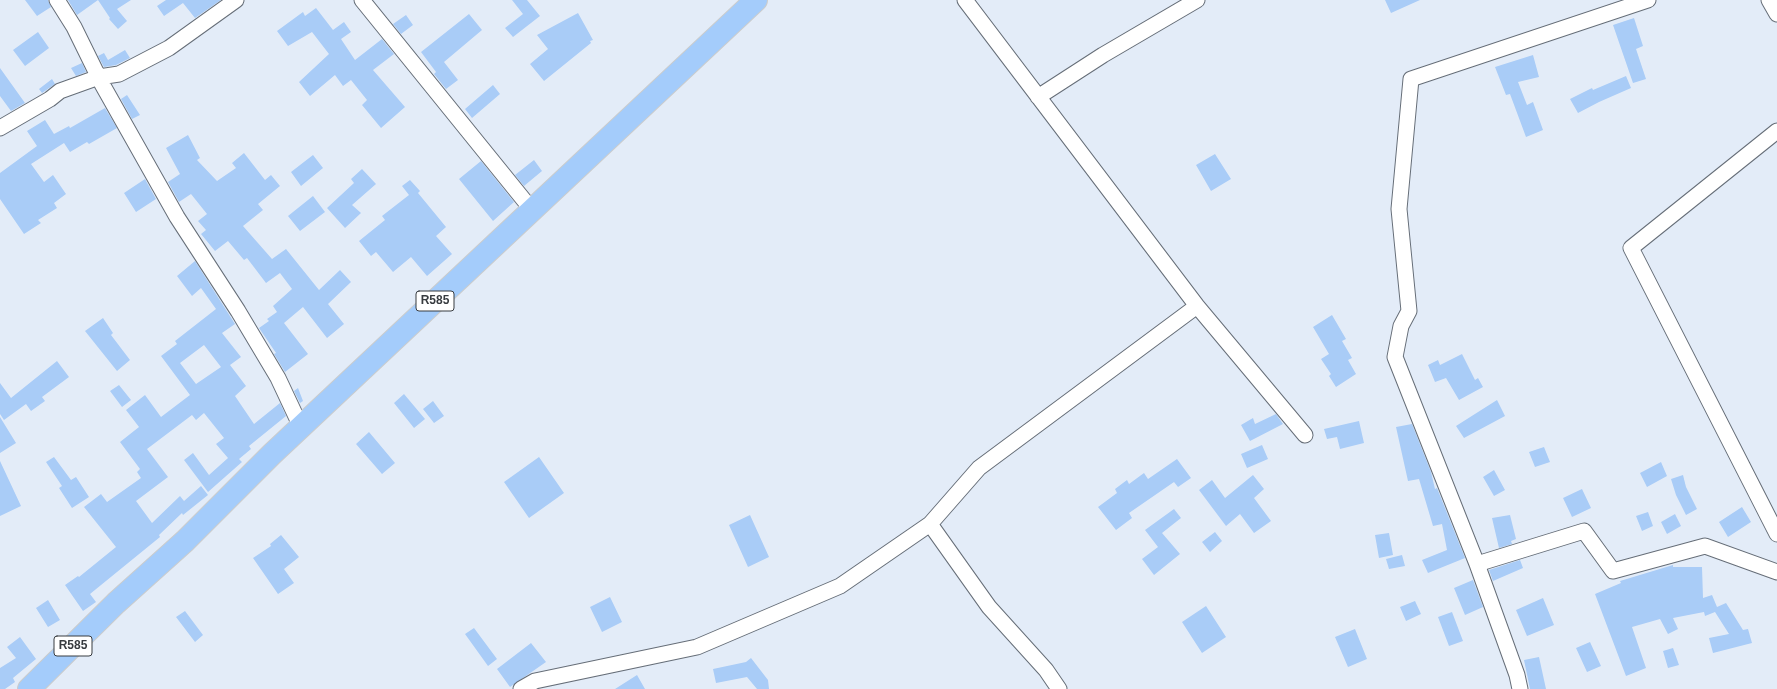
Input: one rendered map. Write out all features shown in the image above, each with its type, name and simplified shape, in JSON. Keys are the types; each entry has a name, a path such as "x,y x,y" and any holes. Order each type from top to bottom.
{"main road":[{"name":"R585","path":"29,689 116,603 185,541 301,427 751,2"}],"street":[{"path":"57,0 74,26 99,77 176,217 238,311 278,378 301,427"},
{"path":"0,128 60,91 99,77 119,74 169,48 236,0"},
{"path":"362,0 532,210"},
{"path":"965,0 1197,306 1305,435"},
{"path":"1038,97 1196,0"},
{"path":"1520,689 1517,675 1477,564 1395,357 1401,326 1409,311 1399,209 1411,80 1648,0"},
{"path":"1769,0 1777,14"},
{"path":"1777,131 1630,248 1777,534"},
{"path":"521,689 535,681 697,647 840,586 930,524 979,468 1197,306"},
{"path":"930,524 989,607 1046,670 1059,689"},
{"path":"1477,564 1584,531 1613,571 1705,546 1777,572"}],"building":[{"path":"25,0 48,0 51,7 37,16"},
{"path":"68,0 98,0 77,15"},
{"path":"98,0 131,0 117,9 127,21 118,29 109,19 110,18"},
{"path":"166,0 221,0 195,18 183,3 164,16 157,6"},
{"path":"512,0 527,0 540,16 513,37 505,28 523,14"},
{"path":"1385,0 1420,0 1391,13"},
{"path":"316,8 333,30 344,22 351,32 341,39 355,60 382,39 394,54 373,70 405,107 381,128 362,105 367,100 351,80 343,86 335,75 310,96 299,82 329,54 312,32 288,46 277,31 303,12 305,16"},
{"path":"578,13 593,40 544,81 530,64 548,49 537,35"},
{"path":"469,14 482,30 444,62 458,80 446,89 434,74 436,72 421,52"},
{"path":"406,15 413,25 401,34 393,24"},
{"path":"1634,18 1643,46 1636,49 1646,79 1633,83 1613,25"},
{"path":"38,32 49,48 25,66 13,50"},
{"path":"125,50 130,58 116,65 104,67 98,56 104,53 108,60"},
{"path":"1533,55 1539,77 1518,82 1527,105 1533,102 1543,130 1526,137 1510,94 1506,95 1495,67"},
{"path":"82,63 86,72 76,76 71,68"},
{"path":"0,68 25,103 11,111 0,96"},
{"path":"1626,76 1631,88 1578,113 1570,99 1592,88 1593,90"},
{"path":"52,79 55,84 42,93 39,89"},
{"path":"493,85 500,94 472,118 465,109"},
{"path":"127,95 140,115 132,119 121,99"},
{"path":"105,108 117,128 89,144 87,142 70,152 64,143 31,164 44,182 53,175 66,194 54,203 57,208 38,220 41,223 24,234 0,199 0,173 37,146 27,131 45,120 54,134 69,126 70,128"},
{"path":"188,135 200,158 197,160 217,181 236,168 232,163 244,153 265,180 271,175 280,186 258,204 263,210 243,226 272,259 286,249 319,290 340,270 351,282 328,304 344,324 327,338 303,307 284,323 308,354 285,372 274,354 276,353 259,328 269,321 267,319 277,312 273,306 292,289 280,273 266,283 247,258 244,260 228,241 215,251 201,234 206,230 198,221 207,214 191,194 179,202 168,182 180,174 166,148"},
{"path":"1215,154 1231,179 1211,191 1196,165"},
{"path":"313,155 323,168 301,186 291,172"},
{"path":"534,160 542,171 524,186 515,175"},
{"path":"481,161 514,202 493,221 459,179"},
{"path":"362,169 376,184 352,205 361,213 345,228 327,208 354,183 351,179"},
{"path":"145,179 156,199 136,212 124,193"},
{"path":"410,180 420,191 418,193 446,227 436,236 452,254 427,276 411,257 393,272 376,252 371,256 359,241 385,220 382,216 409,195 402,186"},
{"path":"313,196 325,212 300,231 288,216"},
{"path":"195,261 235,324 222,333 241,357 230,365 246,386 235,396 254,424 280,403 286,416 249,446 251,449 239,459 242,462 208,492 184,460 193,453 209,475 228,458 216,444 224,438 204,413 196,420 192,415 147,449 168,477 136,501 152,523 180,496 184,501 201,486 208,495 183,515 182,513 159,535 160,537 90,594 96,602 83,611 65,585 78,576 79,577 116,547 84,507 101,494 107,502 141,478 137,472 140,469 120,442 139,427 126,410 145,395 161,417 190,395 161,356 177,344 175,341 216,309 201,288 192,296 177,276","holes":["204,345 221,367 196,384 180,363"]},
{"path":"1332,315 1346,339 1342,341 1352,358 1348,360 1356,374 1336,387 1329,376 1331,374 1321,359 1329,354 1313,327"},
{"path":"103,318 113,333 111,335 130,360 117,371 85,331"},
{"path":"1462,354 1475,380 1478,378 1483,387 1459,400 1446,378 1435,382 1428,365 1438,360 1440,365"},
{"path":"57,361 69,377 42,397 45,401 31,411 26,404 4,420 0,414 0,383 11,398"},
{"path":"119,385 131,400 122,407 110,391"},
{"path":"298,388 303,401 300,403 294,391"},
{"path":"404,394 425,419 414,428 394,403"},
{"path":"1497,400 1505,416 1464,438 1456,426"},
{"path":"433,401 444,416 434,423 423,409"},
{"path":"1276,414 1283,424 1250,441 1241,425 1253,418 1255,424"},
{"path":"0,417 16,443 0,453"},
{"path":"1359,421 1364,443 1340,449 1337,437 1327,439 1324,429"},
{"path":"1412,424 1431,472 1435,489 1437,488 1465,558 1428,573 1422,560 1447,550 1442,524 1433,526 1419,479 1408,481 1396,427"},
{"path":"369,432 395,463 382,474 356,444"},
{"path":"1262,445 1268,459 1247,468 1241,454"},
{"path":"1544,447 1550,462 1535,467 1529,452"},
{"path":"54,457 71,480 76,477 89,497 72,508 59,488 62,486 46,462"},
{"path":"539,457 564,493 529,518 504,482"},
{"path":"1177,459 1191,478 1178,487 1174,482 1129,513 1132,518 1116,530 1098,507 1117,493 1115,489 1127,480 1129,484 1144,473 1148,479"},
{"path":"0,461 21,506 0,516"},
{"path":"1661,462 1667,476 1647,487 1640,473"},
{"path":"1494,470 1505,490 1494,496 1483,477"},
{"path":"1253,475 1264,489 1254,498 1271,521 1254,533 1240,514 1226,526 1199,490 1212,480 1225,498"},
{"path":"1683,475 1686,487 1697,509 1686,515 1676,495 1671,479"},
{"path":"1582,489 1591,508 1572,517 1563,498"},
{"path":"1742,507 1751,522 1728,537 1719,522"},
{"path":"1174,509 1181,518 1162,533 1180,554 1154,575 1142,559 1158,547 1145,530"},
{"path":"1648,512 1653,526 1642,531 1636,516"},
{"path":"1675,514 1681,526 1667,534 1661,522"},
{"path":"750,515 769,557 748,567 729,525"},
{"path":"1510,515 1516,539 1511,541 1512,544 1499,548 1492,518"},
{"path":"1215,532 1222,541 1210,552 1202,542"},
{"path":"1389,533 1393,555 1379,558 1375,535"},
{"path":"281,535 299,557 284,569 294,583 278,594 253,558 271,546 270,544"},
{"path":"1402,555 1405,566 1389,569 1386,559"},
{"path":"1520,560 1523,568 1493,581 1489,570"},
{"path":"1673,565 1673,567 1702,567 1703,598 1712,595 1717,607 1726,603 1743,630 1748,629 1752,643 1713,653 1709,638 1729,634 1715,612 1705,616 1704,612 1673,618 1678,629 1668,634 1660,619 1632,627 1646,668 1626,676 1595,594 1621,583 1620,581"},
{"path":"1473,580 1483,607 1465,615 1454,588"},
{"path":"610,597 622,622 602,632 590,607"},
{"path":"1543,598 1554,625 1527,636 1516,610"},
{"path":"48,600 60,620 48,627 36,608"},
{"path":"1415,601 1421,614 1406,621 1400,607"},
{"path":"1206,606 1226,637 1202,653 1182,622"},
{"path":"185,611 203,635 195,642 176,617"},
{"path":"1452,612 1463,641 1449,646 1438,617"},
{"path":"474,628 497,659 488,666 465,634"},
{"path":"1355,629 1367,659 1348,667 1335,637"},
{"path":"20,637 36,659 13,678 15,682 5,689 0,689 0,668 16,658 7,647"},
{"path":"1590,642 1601,666 1587,672 1576,648"},
{"path":"531,643 546,662 510,687 497,669"},
{"path":"1673,648 1679,665 1668,668 1663,651"},
{"path":"1539,657 1546,689 1530,689 1524,660"},
{"path":"751,658 768,680 769,689 757,689 747,677 716,683 713,669 746,662"},
{"path":"637,675 645,689 615,689"}]}
